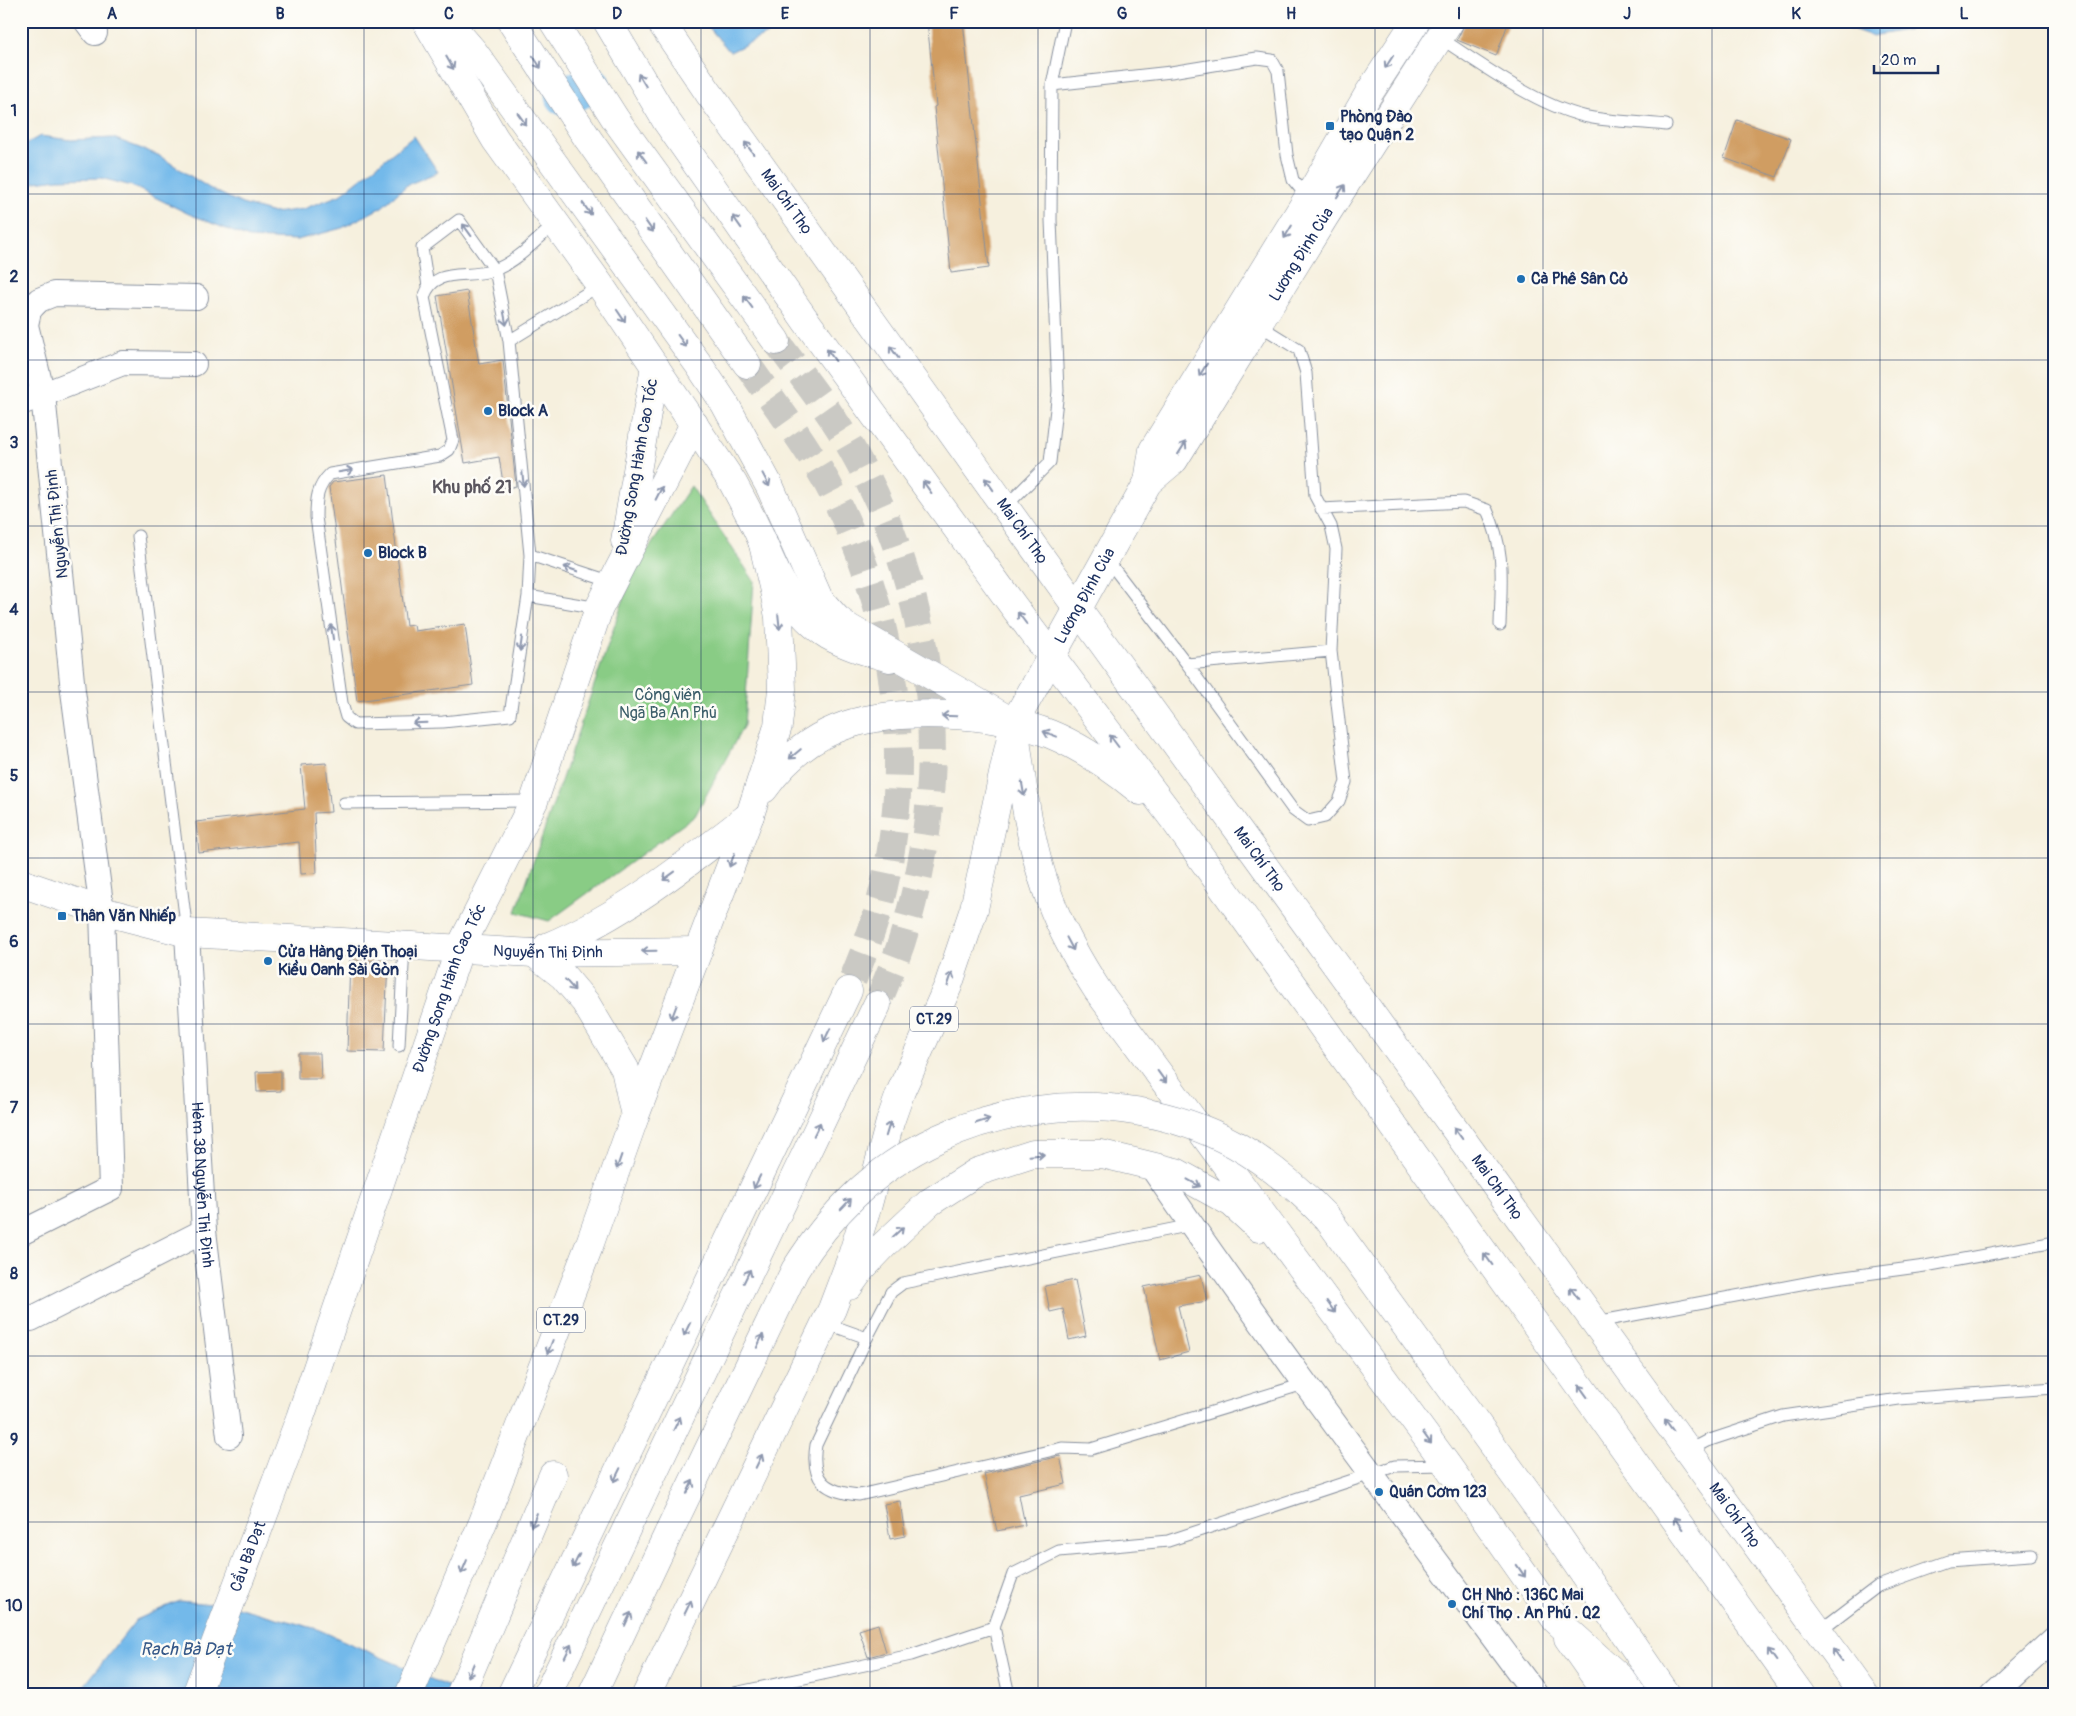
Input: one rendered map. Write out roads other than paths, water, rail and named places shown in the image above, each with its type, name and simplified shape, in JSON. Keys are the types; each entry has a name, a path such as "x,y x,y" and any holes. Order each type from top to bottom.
{"main road":[{"path":"426,21 495,139 600,285 733,483 784,589 803,615 817,627 845,644 908,663"},
{"path":"447,21 473,51 704,373 748,445 770,487 790,529 814,589 825,608 849,628 1014,723 1048,733 1097,758 1175,821"},
{"path":"511,21 588,139 747,364"},
{"path":"553,21 616,120 776,341"},
{"path":"607,21 667,122 806,320 1051,657 1175,821 1801,1695"},
{"name":"Mai Chí Thọ","path":"660,21 708,92 1078,609 1865,1695"},
{"name":"Lương Định Của","path":"1148,482 1152,450 1308,198 1369,93 1416,21"},
{"name":"Lương Định Của","path":"1014,723 1148,482 1174,460 1325,216 1445,30"},
{"name":"Đường Song Hành Cao Tốc","path":"616,575 654,366"},
{"name":"Đường Song Hành Cao Tốc","path":"300,1418 460,948 534,801 599,608 694,424"},
{"path":"635,1116 625,1069 585,1002 563,976 534,953 581,933 646,893 750,815 778,726 782,689 779,618 762,540"},
{"name":"CT.29","path":"409,1695 483,1522 589,1246 635,1116 750,815 760,795 787,760 804,746 837,728 873,719 904,716 967,716 1014,723 974,909 948,986 901,1091 890,1122 851,1259 828,1316 646,1695"},
{"path":"1014,723 1021,779 1042,877 1067,938 1098,991 1447,1465 1608,1695"},
{"name":"Nguyễn Thị Định","path":"21,883 102,911 187,933 534,953 698,951"},
{"path":"512,1695 848,991"},
{"path":"547,1695 877,1004"},
{"path":"592,1695 780,1298 804,1256 832,1218 855,1195 906,1156 963,1128 993,1118 1024,1111 1086,1106 1147,1113 1206,1131 1260,1159 1308,1197 1347,1243 1549,1523 1667,1695"},
{"path":"828,1316 862,1268 930,1202 977,1172 1033,1154 1102,1154 1176,1172 1232,1203 1302,1268"},
{"name":"Cầu Bà Dạt","path":"196,1695 300,1418"},
{"path":"460,1695 553,1475"},
{"path":"1556,1620 1638,1695"}],"street":[{"name":"Nguyễn Thị Định","path":"102,911 73,691 43,395 26,325 29,311 39,300 54,294 196,297"},
{"path":"21,403 123,363 194,364"},
{"path":"21,1233 111,1188 102,911"},
{"name":"Hẻm 38 Nguyễn Thị Định","path":"187,933 204,1231 229,1436"},
{"path":"1151,1166 1306,1383 1536,1695"},
{"path":"31,1319 204,1231"},
{"path":"1993,1695 2055,1638"}],"lane":[{"path":"1005,507 1050,462 1058,391 1051,220 1052,85 1066,21"},
{"path":"1445,30 1528,93 1564,109 1592,118 1666,124"},
{"path":"1052,85 1171,72 1257,58 1272,60 1278,71 1287,155 1293,180 1308,198"},
{"path":"428,286 422,248 459,220 495,270 509,341 530,555 528,596 510,715 443,722 355,724 346,717 342,703 316,517 318,490 330,474 440,456 446,453 451,447 453,440 424,297 428,286 436,279 447,276 475,275 495,270 517,257 555,224"},
{"path":"509,341 600,285"},
{"path":"1106,558 1187,664 1292,810 1308,820 1324,817 1339,800 1346,782 1331,651 1336,549 1332,526 1315,496 1306,373 1299,350 1259,325"},
{"path":"1321,509 1464,502 1487,510 1496,529 1501,556 1500,625"},
{"path":"138,536 187,933"},
{"path":"530,555 616,575"},
{"path":"528,596 599,608"},
{"path":"1187,664 1331,651"},
{"path":"344,802 534,801"},
{"path":"399,1046 404,945"},
{"path":"1192,1224 904,1283 891,1292 816,1446 813,1461 823,1483 832,1490 843,1494 859,1495 1062,1448 1090,1450 1306,1383"},
{"path":"1595,1322 1822,1280 1925,1266 2055,1242"},
{"path":"828,1316 867,1338"},
{"path":"1688,1451 1707,1441 1783,1416 1899,1399 2055,1388"},
{"path":"1009,1695 994,1627 1013,1574 1059,1551 1168,1541 1395,1466 1447,1465"},
{"path":"1819,1631 1878,1586 1948,1560 2030,1555"},
{"path":"725,1695 911,1655 994,1627"}],"water":[{"path":"712,21 794,21 730,52 707,25"},
{"path":"1830,21 1967,21 1954,27 1917,28 1872,36"},
{"path":"40,136 71,140 113,138 158,155 209,188 242,204 274,213 303,209 340,195 414,136 438,172 407,185 382,207 342,228 297,240 249,238 189,214 132,186 101,178 58,179 35,182 21,190 21,147"},
{"name":"Rạch Bà Dạt","path":"179,1601 233,1606 317,1629 467,1695 77,1695 136,1620"}],"waterway":[{"path":"564,96 591,85"}],"tunnel":[{"path":"776,341 817,396 845,438 882,509 903,566 919,625 928,684 932,745 929,805 921,866 903,937 877,1005"},
{"path":"747,364 808,451 839,506 860,554 876,603 888,654 895,705 898,756 896,808 889,859 878,910 848,991"}],"place":[{"name":"Phòng Đào tạo Quận 2","path":"1330,126"},
{"name":"Cà Phê Sân Cỏ","path":"1521,279"},
{"name":"Block A","path":"488,411"},
{"name":"Block B","path":"368,553"},
{"name":"Thân Văn Nhiếp","path":"62,916"},
{"name":"Cửa Hàng Điện Thoại Kiều Oanh Sài Gòn","path":"268,961"},
{"name":"Quán Cơm 123","path":"1379,1492"},
{"name":"CH Nhỏ : 136C Mai Chí Thọ . An Phú . Q2","path":"1452,1604"}],"district":[{"name":"Khu phố 21","path":"472,487"}],"park label":[{"name":"Công viên Ngã Ba An Phú","path":"668,704"}]}
